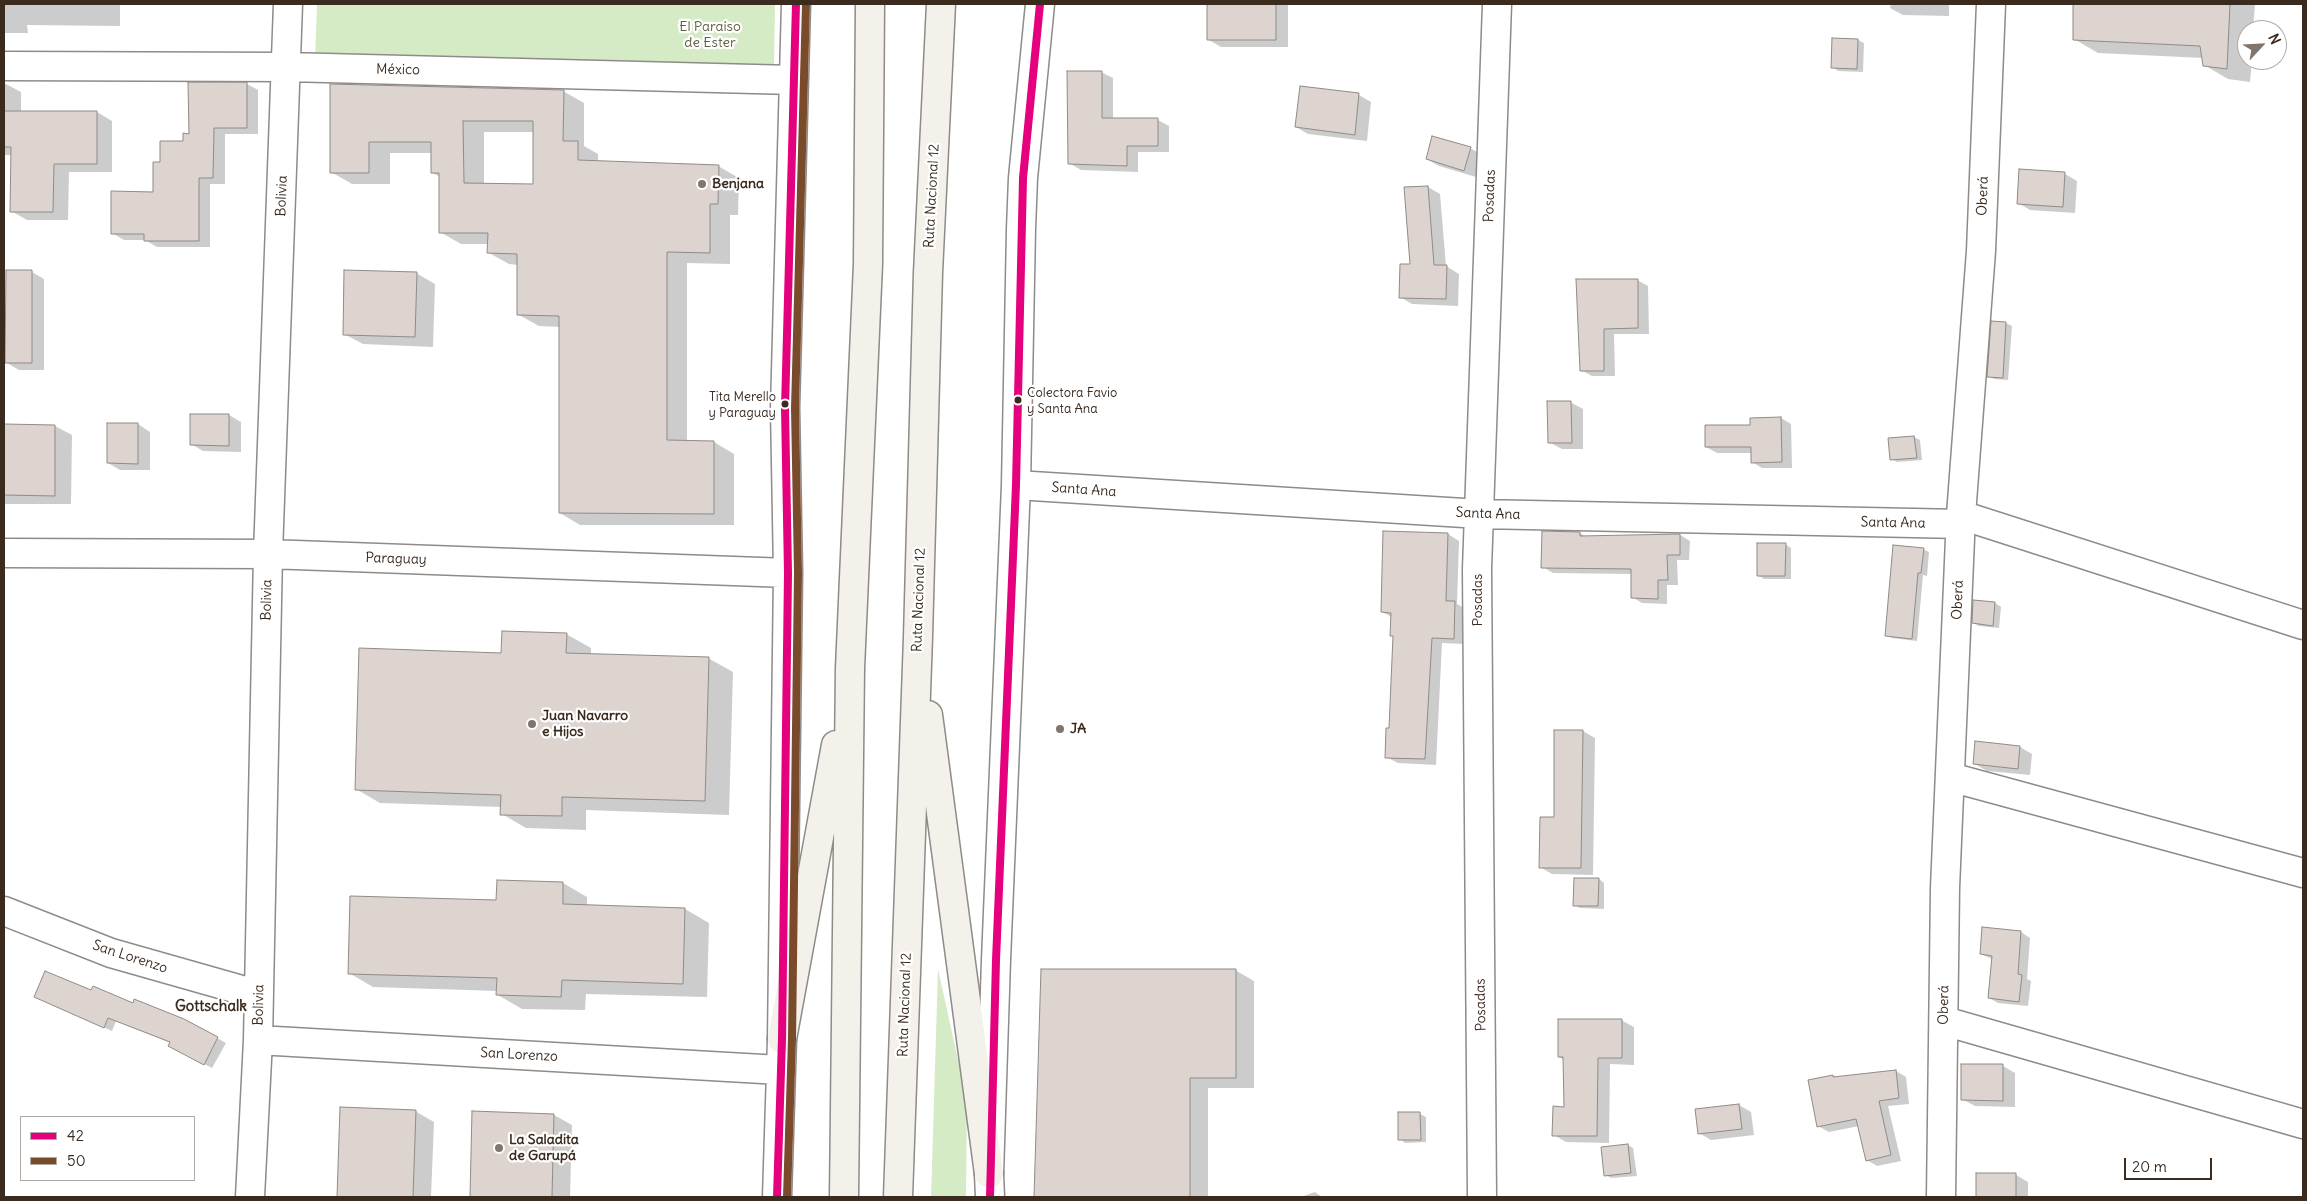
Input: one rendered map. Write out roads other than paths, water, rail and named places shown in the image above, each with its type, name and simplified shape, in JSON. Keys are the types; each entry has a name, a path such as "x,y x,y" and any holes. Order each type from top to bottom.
{"highway":[{"path":"844,1197 850,668 868,264 870,4"},
{"name":"Ruta Nacional 12","path":"898,1197 918,637 928,273 941,4"},
{"path":"918,637 989,1186"},
{"path":"782,1038 850,668"}],"street":[{"name":"Bolivia","path":"250,1197 258,1040 268,554 288,4"},
{"path":"777,1197 782,1038 788,572 785,408 796,4"},
{"path":"989,1186 1016,486 1023,186 1040,4"},
{"name":"Posadas","path":"1482,1197 1477,579 1497,4"},
{"name":"Oberá","path":"1941,1197 1945,888 1961,519 1981,251 1991,4"},
{"name":"México","path":"4,66 287,67 793,80"},
{"name":"Santa Ana","path":"1016,486 1480,514 1961,519 2303,625"},
{"name":"Paraguay","path":"4,554 268,554 788,572"},
{"path":"1950,777 2303,873"},
{"name":"San Lorenzo","path":"4,910 111,953 259,996"},
{"path":"1944,1021 2303,1124"},
{"name":"San Lorenzo","path":"258,1040 780,1070"}],"place":[{"name":"Benjana","path":"702,184"},
{"name":"Colectora Favio y Santa Ana","path":"1018,400"},
{"name":"Tita Merello y Paraguay","path":"785,404"},
{"name":"Juan Navarro e Hijos","path":"532,724"},
{"name":"JA","path":"1060,729"},
{"name":"La Saladita de Garupá","path":"499,1148"}],"district":[{"name":"Gottschalk","path":"211,1007"}],"park label":[{"name":"El Paraíso de Ester","path":"710,36"}]}
